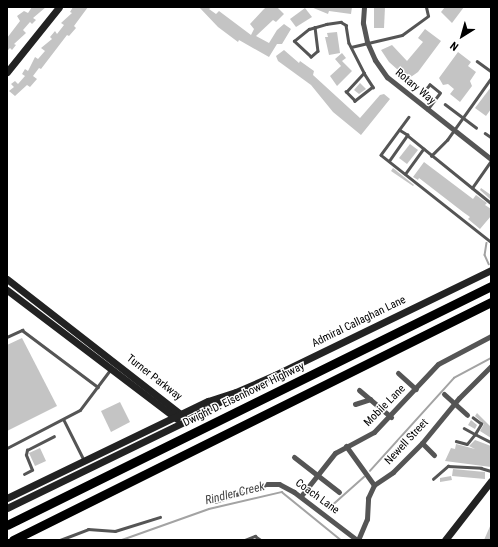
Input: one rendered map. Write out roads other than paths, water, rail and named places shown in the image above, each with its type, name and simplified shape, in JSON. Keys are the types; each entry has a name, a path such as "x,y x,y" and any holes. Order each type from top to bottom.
{"highway":[{"name":"Dwight D. Eisenhower Highway","path":"7,525 491,286"},
{"path":"13,540 491,302"}],"main road":[{"path":"7,72 59,7"},
{"name":"Admiral Callaghan Lane","path":"7,508 184,422 236,392 491,270"},
{"name":"Turner Parkway","path":"7,279 182,414 184,422"},
{"name":"Turner Parkway","path":"7,290 173,418 184,422"},
{"name":"Admiral Callaghan Lane","path":"7,498 216,398 236,392"},
{"path":"445,540 491,481"}],"street":[{"name":"Rotary Way","path":"364,7 363,23 367,42 375,60 387,77 491,160"},
{"name":"Mobile Lane","path":"301,496 318,476 329,458 346,446 374,432 391,417 446,358 491,336"},
{"name":"Newell Street","path":"374,485 393,472 422,443 455,402 491,366"},
{"path":"398,373 416,389"},
{"path":"360,390 391,417"},
{"path":"444,394 455,402 467,415"},
{"path":"355,404 370,398"},
{"path":"422,443 434,455"},
{"path":"346,446 374,485 368,498 367,519 357,540"},
{"path":"294,457 339,492"},
{"name":"Coach Lane","path":"215,501 271,483 284,486 301,496 357,540"}],"lane":[{"path":"351,47 367,42 402,35 428,16 426,7"},
{"path":"315,27 318,51 310,57 294,41 315,27 341,22 346,25 351,47 372,87 355,101 346,92 364,73"},
{"path":"477,61 491,71"},
{"path":"431,156 453,130 491,78"},
{"path":"427,110 440,93 430,85 424,92 434,100"},
{"path":"445,104 476,127"},
{"path":"409,117 381,155 491,241"},
{"path":"400,130 491,203"},
{"path":"485,133 491,137"},
{"path":"389,161 407,135"},
{"path":"405,174 423,149"},
{"path":"472,188 491,160"},
{"path":"7,337 22,330 98,387"},
{"path":"7,448 64,420 80,410 110,370"},
{"path":"456,441 467,444 481,424 473,418"},
{"path":"64,420 84,462"},
{"path":"464,428 491,442"},
{"path":"24,474 32,470 26,455 27,450 54,436"},
{"path":"433,479 448,466 481,468 491,471"},
{"path":"60,540 88,529 116,531 160,517"},
{"path":"245,540 255,536 261,540"}],"waterway":[{"path":"487,243 485,255 489,264"},
{"path":"370,471 454,378 491,358"},
{"path":"328,509 364,477"},
{"name":"Rindler Creek","path":"122,540 209,509 282,492 341,540"}]}
